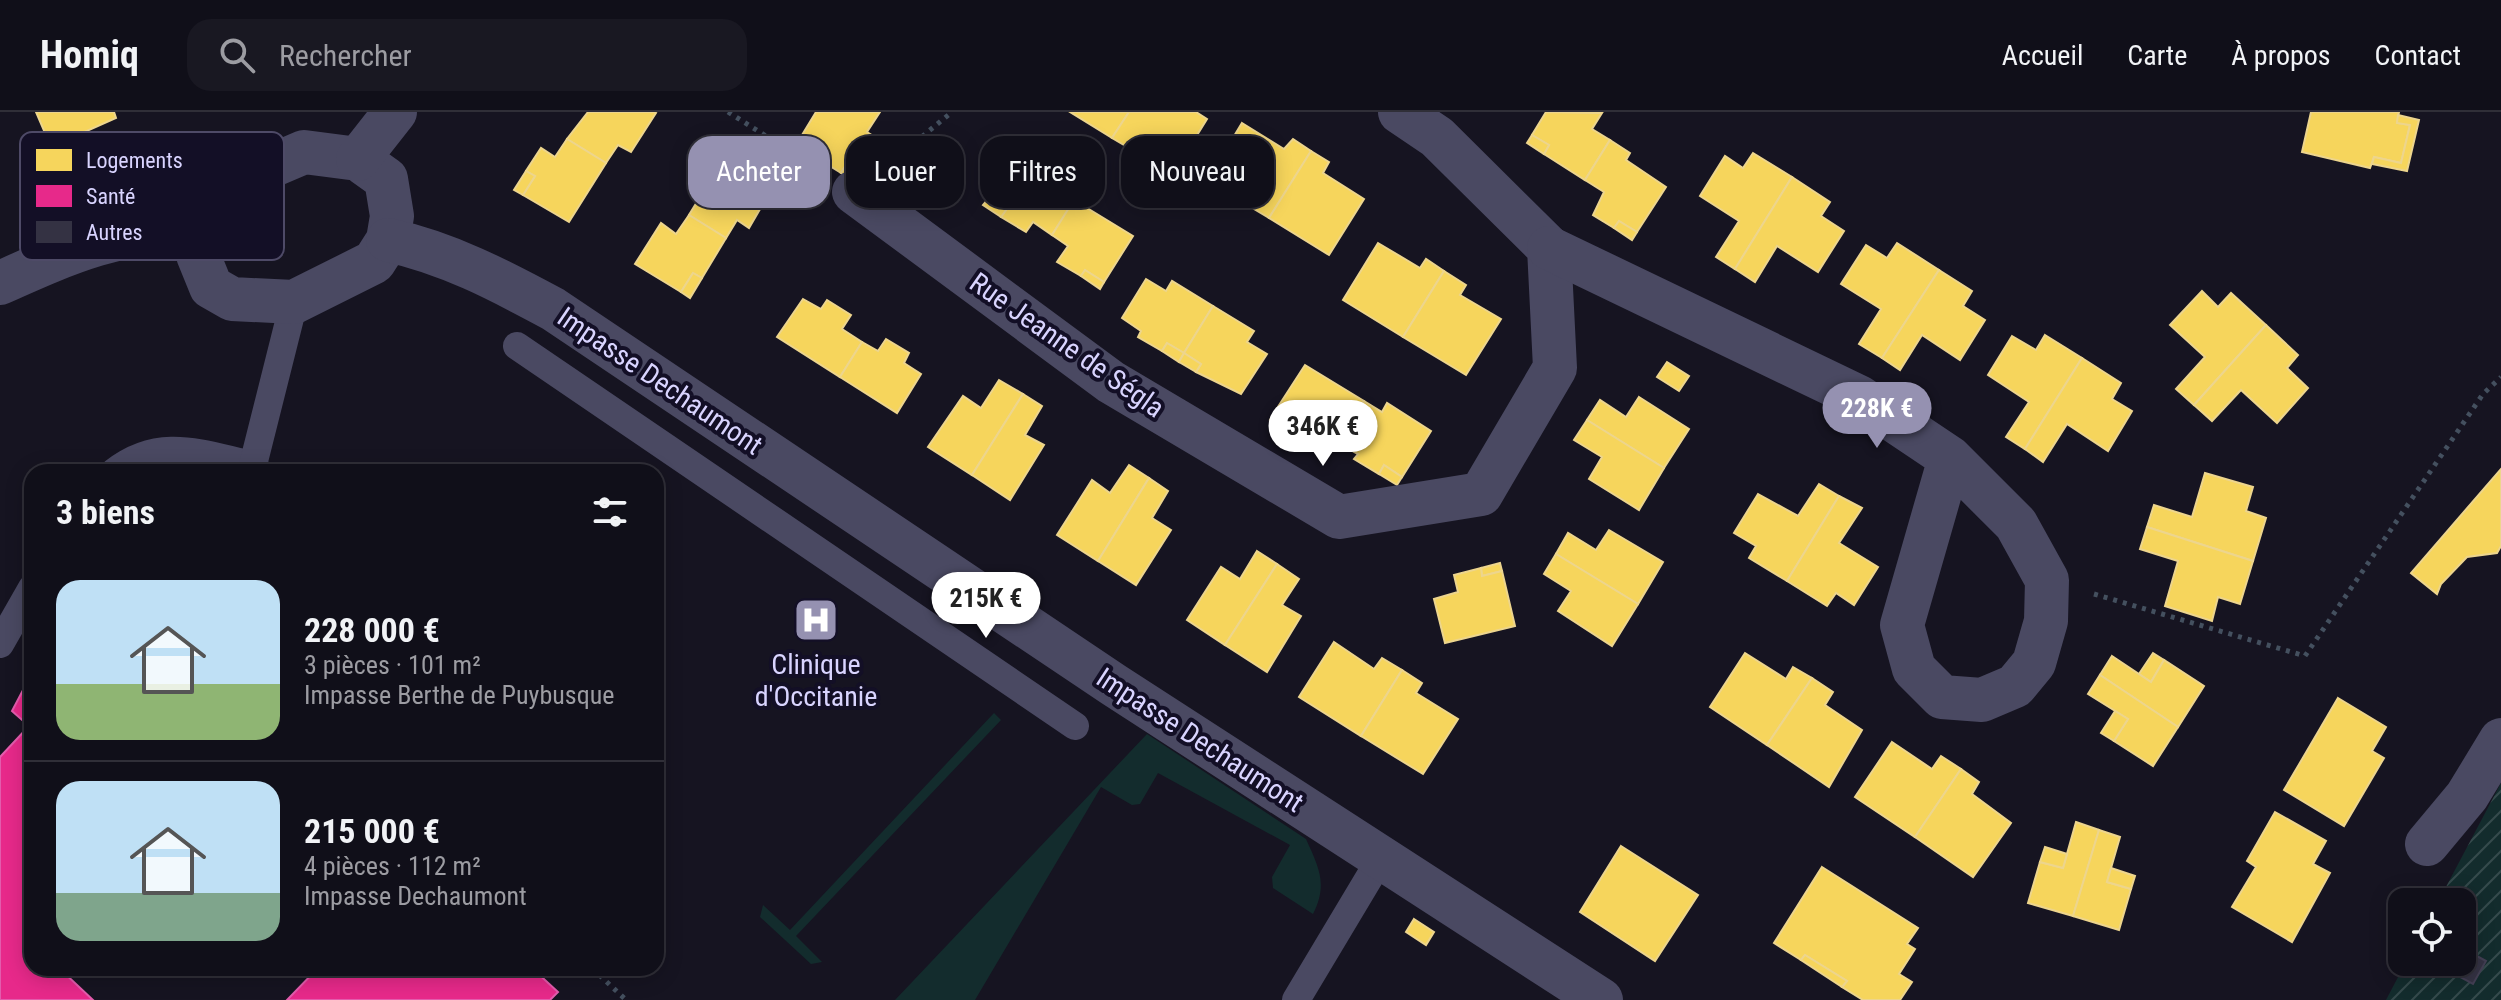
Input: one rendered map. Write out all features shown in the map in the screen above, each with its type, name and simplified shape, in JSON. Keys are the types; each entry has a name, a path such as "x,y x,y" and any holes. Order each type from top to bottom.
{"street":[{"path":"358,159 395,112"},
{"path":"1400,112 1437,137 1549,248 1859,397 1950,458 2016,524 2047,580 2046,621 2034,663 2015,686 1982,700 1942,697 1914,669 1902,625 1950,458"},
{"path":"200,260 211,287 232,299 294,302 374,262 388,240 392,207 386,179 358,159 304,152 284,161"},
{"name":"Rue Jeanne de Ségla","path":"876,208 1111,382 1339,517 1481,494 1555,368 1549,248"},
{"name":"Impasse Dechaumont","path":"388,240 422,247 473,266 553,309 1114,685 1601,1000"},
{"path":"0,283 51,260"},
{"path":"2427,844 2467,796 2501,740"}],"lane":[{"path":"257,464 294,302"},
{"path":"517,346 1075,726"},
{"path":"124,464 130,459 173,448 236,464"},
{"path":"0,644 24,602"},
{"path":"1296,1000 1381,858"}],"path":[{"path":"2047,580 2305,656 2483,394 2501,377"},
{"path":"600,976 626,1000"}],"green space":[{"path":"994,713 1001,720 796,936 822,962 811,964 760,917 763,905 790,930"},
{"path":"1147,734 1306,839 1318,868 1321,885 1313,914 1273,888 1272,877 1290,845 1158,773 1140,804 1132,805 1101,787 975,1000 895,1000"},
{"path":"2501,783 2501,1000 2386,1000 2399,976 2476,976 2476,888 2445,888"}],"building: Logements":[{"path":"36,112 114,112 116,118 85,132 45,132"},
{"path":"588,112 656,113 631,152 618,145 606,163 567,139"},
{"path":"816,112 880,112 867,132 873,136 846,136 846,165 841,173 830,166 830,136 801,136"},
{"path":"1070,112 1129,112 1112,138"},
{"path":"1129,112 1196,112 1207,119 1196,136 1121,136 1121,143 1112,138"},
{"path":"1546,112 1602,113 1592,129 1610,140 1585,180 1544,154 1549,145 1532,135"},
{"path":"2311,112 2399,112 2397,123 2410,125 2401,163 2374,157 2370,168 2302,152"},
{"path":"2398,115 2419,120 2407,171 2372,164 2374,157 2401,163 2410,125 2397,123"},
{"path":"1242,123 1263,136 1234,136"},
{"path":"1532,135 1549,145 1544,154 1527,143"},
{"path":"567,139 606,163 569,222 523,195 535,176 526,171 541,148 555,157"},
{"path":"1293,139 1311,151 1269,218 1252,208 1274,208 1274,143 1284,149"},
{"path":"1610,140 1630,153 1626,160 1666,187 1637,232 1619,221 1614,228 1593,215 1604,192 1585,180"},
{"path":"1311,151 1329,162 1323,173 1364,199 1329,255 1269,218"},
{"path":"1753,153 1792,177 1735,269 1716,257 1739,221 1700,196 1725,156 1743,168"},
{"path":"526,171 535,176 523,195 514,190"},
{"path":"1792,177 1830,202 1821,216 1844,231 1818,272 1777,246 1755,282 1735,269"},
{"path":"693,208 761,208 749,228 737,220 726,238 689,215"},
{"path":"988,208 1006,210 1001,217"},
{"path":"1003,208 1069,208 1052,235 1033,222 1026,232 1001,217 1006,210"},
{"path":"1069,208 1087,208 1133,236 1104,282 1085,270 1081,276 1057,262 1068,246 1052,235"},
{"path":"689,215 726,238 702,278 693,273 681,292 635,264 661,223 676,234"},
{"path":"1619,221 1637,232 1632,240 1614,228"},
{"path":"1378,243 1420,268 1426,259 1444,271 1403,337 1343,300"},
{"path":"1897,243 1939,270 1882,358 1859,344 1881,309 1841,284 1866,245 1887,258"},
{"path":"1085,270 1104,282 1100,289 1081,276"},
{"path":"1939,270 1972,291 1963,306 1985,320 1960,360 1922,335 1900,370 1882,358"},
{"path":"1444,271 1466,285 1460,295 1501,319 1466,375 1403,337"},
{"path":"693,273 702,278 690,298 681,292"},
{"path":"1146,279 1166,291 1172,281 1213,306 1184,353 1167,343 1162,351 1138,337 1141,331 1122,318"},
{"path":"2202,291 2218,307 2231,293 2266,325 2194,405 2176,389 2205,357 2170,325"},
{"path":"803,299 821,309 827,300 851,315 842,329 862,342 840,377 777,337"},
{"path":"1213,306 1254,331 1247,342 1267,354 1241,394 1196,372 1201,364 1184,353"},
{"path":"2266,325 2298,355 2287,368 2308,388 2277,423 2241,390 2212,421 2194,405"},
{"path":"2045,335 2082,358 2025,449 2006,437 2029,402 1988,375 2012,336 2036,350"},
{"path":"886,339 909,353 904,363 921,374 897,413 840,377 862,342 878,351"},
{"path":"1167,343 1184,353 1179,362 1162,351"},
{"path":"1184,353 1201,364 1196,372 1179,362"},
{"path":"2082,358 2121,383 2112,399 2132,411 2108,451 2067,424 2043,462 2025,449"},
{"path":"1667,362 1689,376 1679,391 1657,377"},
{"path":"1305,365 1364,401 1338,443 1321,433 1313,445 1288,430 1294,421 1276,410"},
{"path":"999,380 1023,394 972,475 928,447 963,396 981,408"},
{"path":"1023,394 1042,406 1025,435 1044,445 1010,500 972,475"},
{"path":"1639,397 1689,429 1664,468 1587,420 1600,400 1626,417"},
{"path":"1364,401 1382,412 1387,403 1431,431 1402,477 1384,465 1379,474 1354,459 1358,454 1338,443"},
{"path":"1276,410 1294,421 1288,430 1270,420"},
{"path":"1587,420 1664,468 1639,510 1589,479 1602,457 1574,440"},
{"path":"1129,465 1149,478 1098,561 1057,535 1092,480 1110,493"},
{"path":"1384,465 1402,477 1397,485 1379,474"},
{"path":"2501,469 2501,546 2497,553 2467,557 2441,584 2437,594 2411,573"},
{"path":"2205,473 2253,487 2246,511 2266,518 2253,561 2147,527 2154,505 2192,517"},
{"path":"1149,478 1168,491 1152,518 1171,530 1136,585 1098,561"},
{"path":"1819,484 1839,496 1787,581 1749,558 1756,546 1734,533 1758,494 1798,516"},
{"path":"1839,496 1862,508 1839,543 1878,567 1854,605 1836,593 1827,606 1787,581"},
{"path":"2147,527 2253,561 2240,604 2218,597 2212,621 2165,606 2178,561 2140,549"},
{"path":"1609,530 1663,562 1638,604 1556,554 1568,533 1596,550"},
{"path":"1257,551 1277,564 1225,645 1187,620 1221,567 1240,579"},
{"path":"1556,554 1638,604 1612,646 1558,611 1571,591 1544,574"},
{"path":"1500,563 1502,571 1482,576 1481,568"},
{"path":"1277,564 1299,579 1282,605 1301,616 1267,672 1225,645"},
{"path":"1481,568 1482,576 1502,571 1515,626 1445,643 1434,599 1458,592 1454,575"},
{"path":"1334,642 1374,669 1382,658 1402,670 1361,736 1299,697"},
{"path":"1745,653 1786,679 1793,667 1812,678 1767,745 1710,707"},
{"path":"2153,653 2164,660 2151,682 2139,674"},
{"path":"2112,656 2151,682 2164,660 2204,686 2178,727 2100,675"},
{"path":"1402,670 1422,683 1416,693 1458,719 1423,774 1361,736"},
{"path":"2100,675 2178,727 2153,766 2114,741 2128,719 2088,694"},
{"path":"1812,678 1833,692 1825,705 1862,730 1829,787 1767,745"},
{"path":"2338,698 2386,727 2372,751 2384,758 2344,826 2284,790"},
{"path":"2115,711 2128,719 2114,741 2101,733"},
{"path":"1892,742 1932,769 1941,756 1961,769 1915,837 1855,797"},
{"path":"1961,769 1979,782 1972,794 2011,823 1973,877 1915,837"},
{"path":"2275,812 2326,841 2313,864 2330,873 2292,942 2232,907 2256,867 2247,861"},
{"path":"2076,822 2099,830 2073,916 2028,903 2040,862 2063,868"},
{"path":"2099,830 2120,837 2107,882 2131,889 2119,930 2073,916"},
{"path":"1621,846 1698,895 1655,961 1580,912"},
{"path":"2045,847 2067,854 2063,868 2040,862"},
{"path":"1822,867 1918,928 1907,944 1915,949 1899,974 1912,982 1900,1000 1863,1000 1842,987 1847,981 1805,955 1801,960 1774,943"},
{"path":"2111,868 2135,876 2131,889 2107,882"},
{"path":"1414,919 1434,932 1426,945 1406,932"},
{"path":"1805,955 1847,981 1842,987 1801,960"}],"building: Santé":[{"path":"24,688 24,722 12,711"},
{"path":"24,731 24,976 68,976 93,1000 0,1000 0,757"},
{"path":"310,976 541,976 558,992 550,1000 287,1000"}],"building: Autres":[{"path":"2476,956 2486,961 2473,984 2458,976 2476,976"}],"place":[{"name":"Clinique d'Occitanie","path":"816,620"}]}
